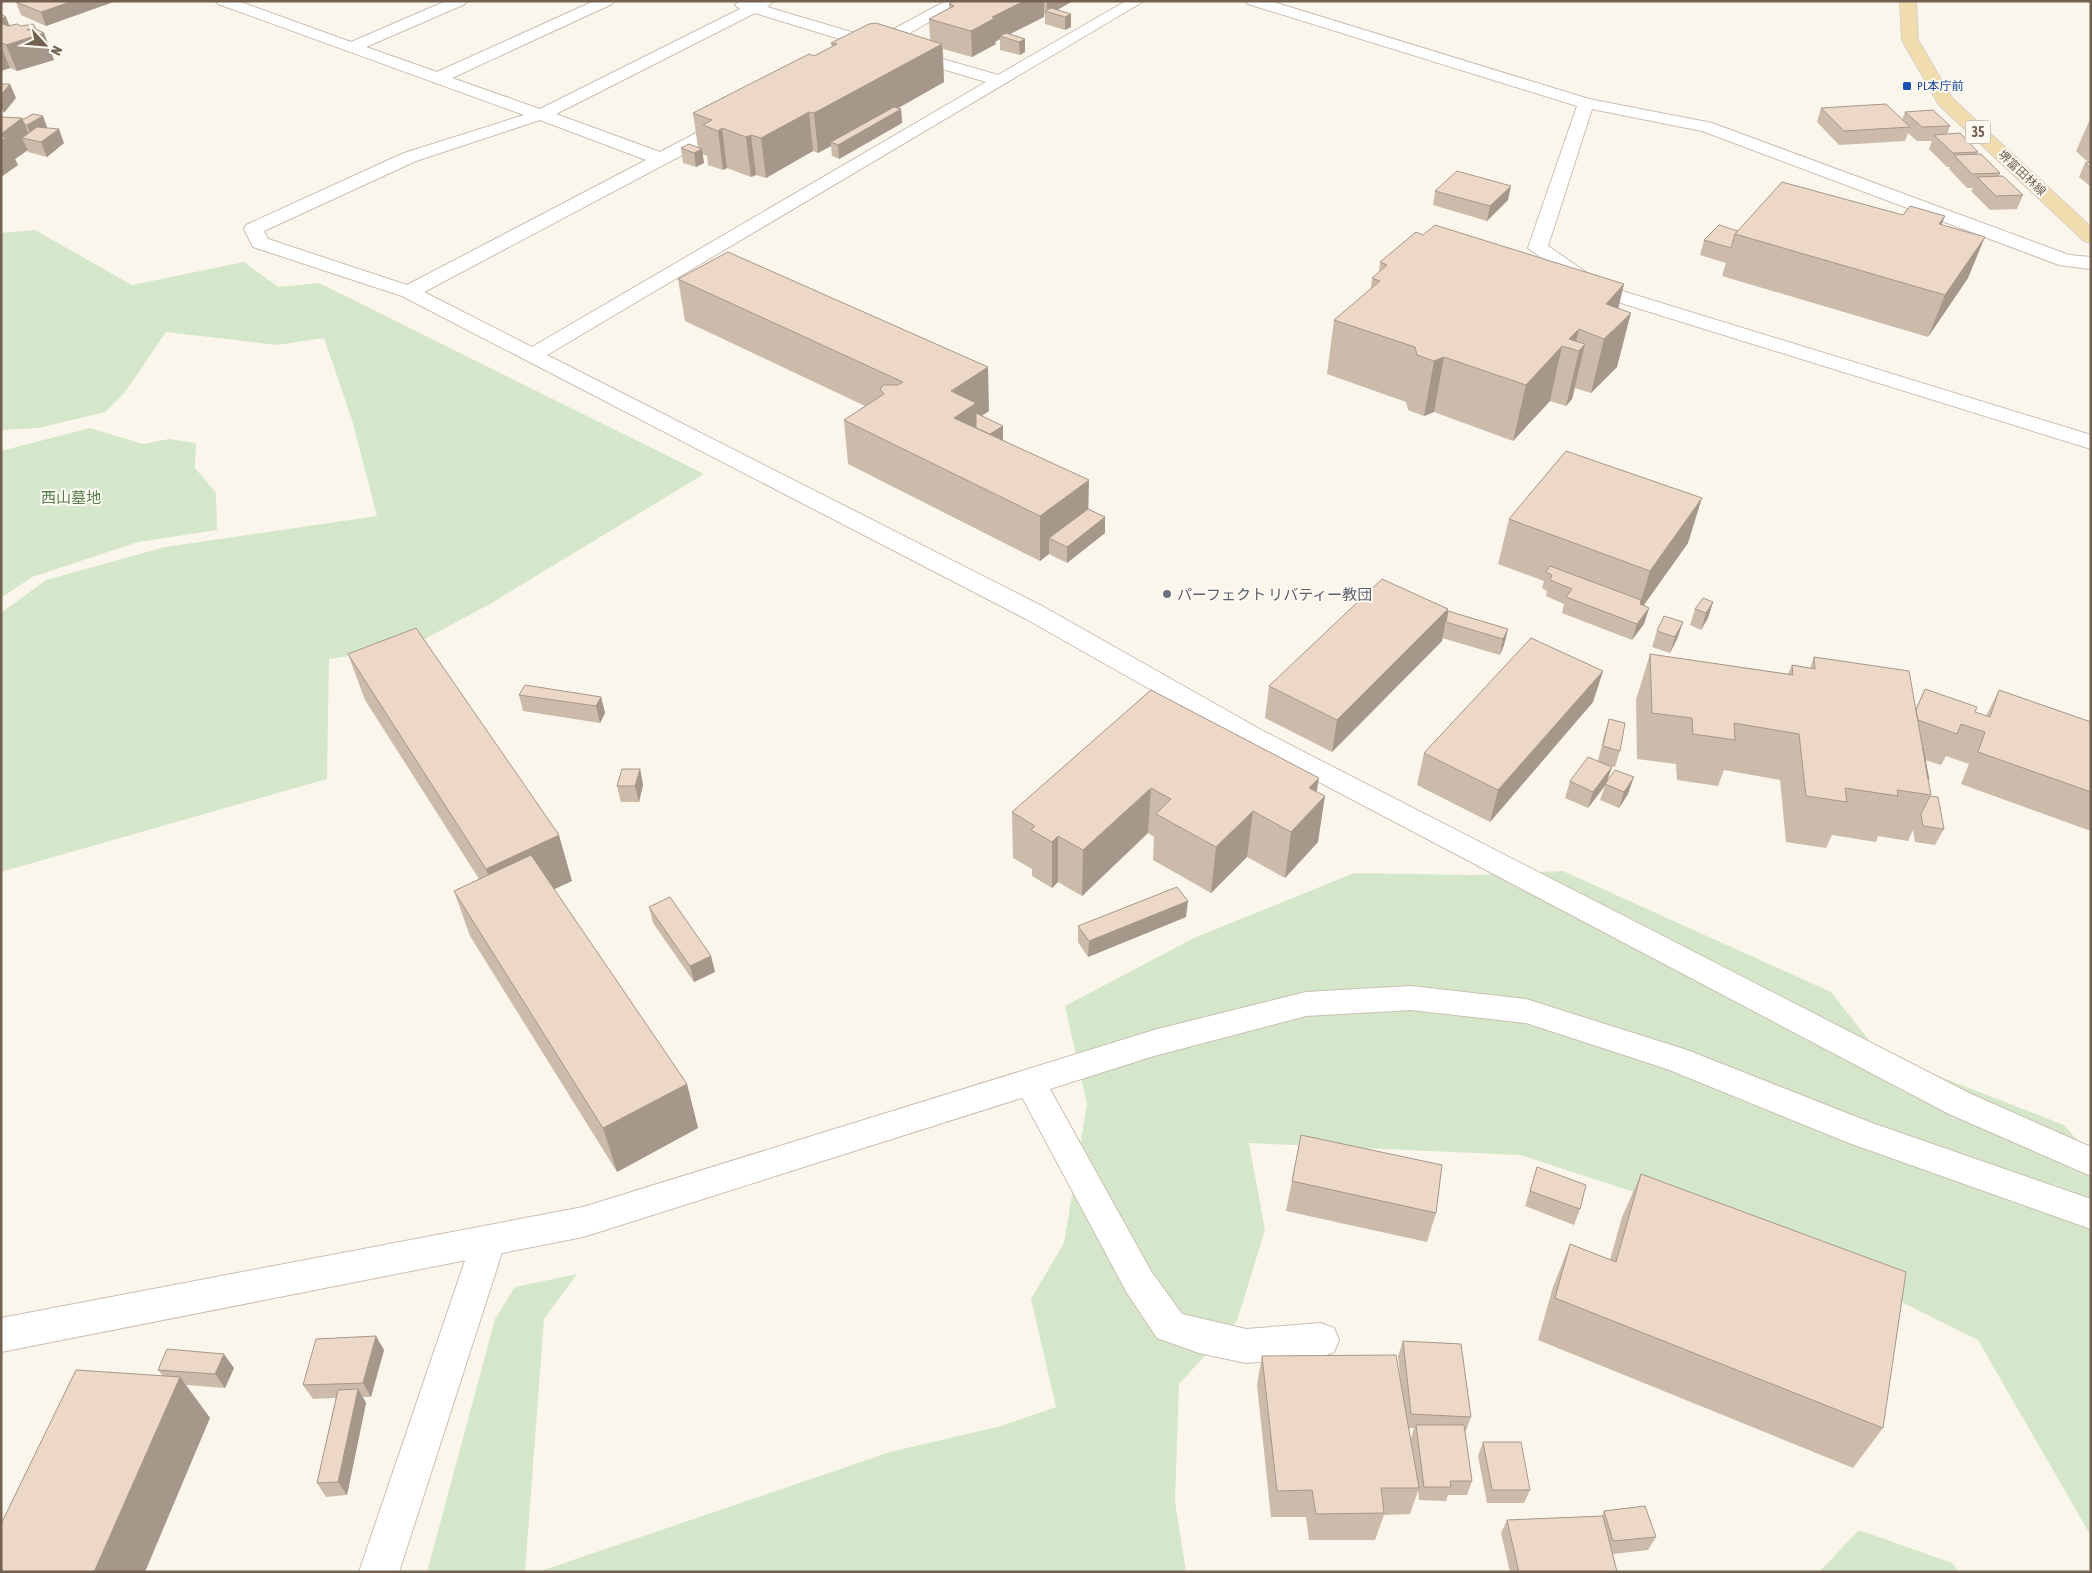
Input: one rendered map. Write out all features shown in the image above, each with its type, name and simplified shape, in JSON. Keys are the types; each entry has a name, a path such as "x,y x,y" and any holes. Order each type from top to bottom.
{"main road":[{"name":"堺富田林線","path":"1908,1 1910,40 1945,101 2091,238"}],"street":[{"path":"223,1 351,48 543,114 661,159"},
{"path":"351,48 460,1"},
{"path":"438,78 607,1"},
{"path":"731,1 759,5 876,45 1000,81"},
{"path":"850,59 958,1"},
{"path":"532,356 1137,1"},
{"path":"1253,1 1586,103 1706,127 2066,261 2091,263"},
{"path":"759,5 543,114 410,157 253,229 260,243 409,292 1026,609 1254,737 1951,1100 2091,1162"},
{"path":"1586,103 1538,248 1599,290 2091,442"},
{"path":"409,292 747,113"},
{"path":"1,1335 583,1222 1154,1043 1306,1004 1411,998 1526,1011 1676,1059 1862,1134 2091,1214"},
{"path":"1030,1082 1139,1282 1170,1326 1198,1336 1246,1346 1321,1340"},
{"path":"379,1572 489,1240"}],"green space":[{"path":"35,230 132,285 244,262 278,287 319,283 704,474 490,604 408,648 329,659 327,779 1,872 1,613 46,580 165,547 377,516 352,420 324,338 277,345 166,332 125,392 105,412 39,428 1,430 1,233"},
{"name":"西山墓地","path":"90,428 143,444 169,439 196,443 195,468 216,493 217,530 138,542 32,577 1,598 1,451"},
{"path":"1563,871 1831,992 1879,1053 2064,1125 2091,1156 2091,1536 1978,1340 1766,1235 1520,1155 1249,1143 1265,1230 1237,1321 1179,1384 1175,1501 1186,1572 538,1572 890,1452 1001,1426 1056,1407 1031,1299 1064,1243 1087,1104 1065,1006 1194,938 1354,873 1472,875"},
{"path":"577,1274 544,1319 525,1572 427,1572 495,1319 515,1287"},
{"path":"1859,1530 1952,1563 1959,1572 1819,1572"}],"building":[{"path":"73,1 41,12 16,2"},
{"path":"955,1 1024,1 992,17 995,18 971,31 929,19 954,6 949,4"},
{"path":"1051,8 1071,14 1065,17 1045,11"},
{"path":"1,23 8,26 33,24 35,27 27,30 36,29 44,33 6,45 1,42"},
{"path":"876,23 942,44 814,113 809,112 761,138 751,135 746,137 722,128 718,131 703,125 712,120 693,113 809,54 814,56 837,44 831,43 869,24"},
{"path":"1006,33 1025,39 1019,42 1000,36"},
{"path":"1,84 10,84 1,95"},
{"path":"1886,104 1910,127 1844,131 1821,108"},
{"path":"894,107 901,109 838,145 831,142"},
{"path":"1933,110 1950,126 1922,127 1905,112"},
{"path":"33,114 43,116 25,125 22,119"},
{"path":"1,117 22,118 1,134"},
{"path":"37,127 59,129 41,142 22,138"},
{"path":"1960,133 1978,152 1953,153 1934,135"},
{"path":"689,144 702,149 694,153 681,148"},
{"path":"1981,154 2000,173 1972,174 1954,155"},
{"path":"2091,162 2091,168 2085,163"},
{"path":"1457,171 1511,186 1490,206 1435,191"},
{"path":"2003,176 2023,195 1996,196 1977,177"},
{"path":"1782,182 1903,215 1910,206 1945,216 1939,224 1985,237 1945,295 1735,234"},
{"path":"1435,225 1624,284 1606,304 1631,313 1604,339 1579,329 1569,339 1585,344 1579,351 1562,346 1526,385 1444,357 1434,361 1417,355 1415,347 1334,320 1380,281 1372,278 1387,265 1380,262 1416,232 1423,235"},
{"path":"1719,225 1738,231 1735,234 1731,248 1704,240"},
{"path":"728,252 988,367 951,391 976,403 954,418 1089,480 1040,516 844,420 884,394 880,389 884,385 898,385 903,382 678,279"},
{"path":"976,413 1003,426 990,434 976,428"},
{"path":"1566,451 1702,498 1650,571 1509,519"},
{"path":"1088,509 1105,517 1067,547 1049,538"},
{"path":"1550,566 1641,600 1640,604 1649,608 1637,624 1566,597 1572,589 1550,580 1552,575 1546,572"},
{"path":"1382,579 1448,609 1337,720 1269,686"},
{"path":"1703,598 1713,602 1706,613 1695,609"},
{"path":"1448,611 1508,629 1503,639 1446,622"},
{"path":"1664,616 1683,622 1675,637 1657,631"},
{"path":"416,628 559,835 486,869 348,654"},
{"path":"1531,638 1603,671 1498,790 1424,753"},
{"path":"1650,654 1793,675 1792,665 1815,669 1814,657 1909,671 1931,795 1897,790 1898,796 1845,788 1847,802 1806,796 1799,734 1734,723 1735,740 1693,734 1692,718 1652,713"},
{"path":"525,685 601,697 596,706 519,695"},
{"path":"1925,689 1977,707 1975,712 1990,717 1999,690 2091,722 2091,792 1978,752 1985,732 1961,724 1957,734 1918,720 1916,710"},
{"path":"1151,690 1319,778 1309,788 1325,796 1291,832 1253,811 1216,847 1156,814 1171,799 1151,788 1083,850 1058,836 1052,842 1031,830 1035,826 1012,812"},
{"path":"1609,719 1625,723 1620,751 1603,746"},
{"path":"1588,757 1612,767 1593,792 1570,781"},
{"path":"622,769 640,769 635,786 617,786"},
{"path":"1615,770 1634,777 1624,792 1605,784"},
{"path":"1930,796 1938,797 1944,829 1923,826 1921,814"},
{"path":"531,855 687,1084 603,1128 454,891"},
{"path":"1177,887 1188,901 1089,941 1078,926"},
{"path":"670,897 711,956 690,966 649,907"},
{"path":"1301,1135 1442,1165 1436,1213 1292,1181"},
{"path":"1537,1167 1586,1185 1580,1209 1530,1191"},
{"path":"1641,1174 1906,1272 1883,1428 1555,1298 1570,1244 1616,1262"},
{"path":"376,1336 363,1383 303,1385 316,1339"},
{"path":"1403,1341 1461,1344 1471,1417 1411,1414"},
{"path":"167,1349 224,1354 215,1374 158,1370"},
{"path":"1396,1355 1419,1488 1381,1488 1384,1513 1316,1514 1312,1490 1277,1491 1262,1356"},
{"path":"76,1370 180,1377 94,1572 1,1572 1,1524"},
{"path":"358,1389 338,1482 317,1483 338,1390"},
{"path":"1416,1425 1464,1425 1472,1481 1450,1481 1451,1487 1424,1487"},
{"path":"1483,1442 1521,1442 1530,1490 1492,1490"},
{"path":"1645,1506 1656,1537 1613,1541 1604,1511"},
{"path":"1603,1516 1617,1572 1519,1572 1507,1520"}],"place":[{"name":"PL本庁前","path":"1907,86"},
{"name":"パーフェクト リバティー教団","path":"1167,594"}]}
